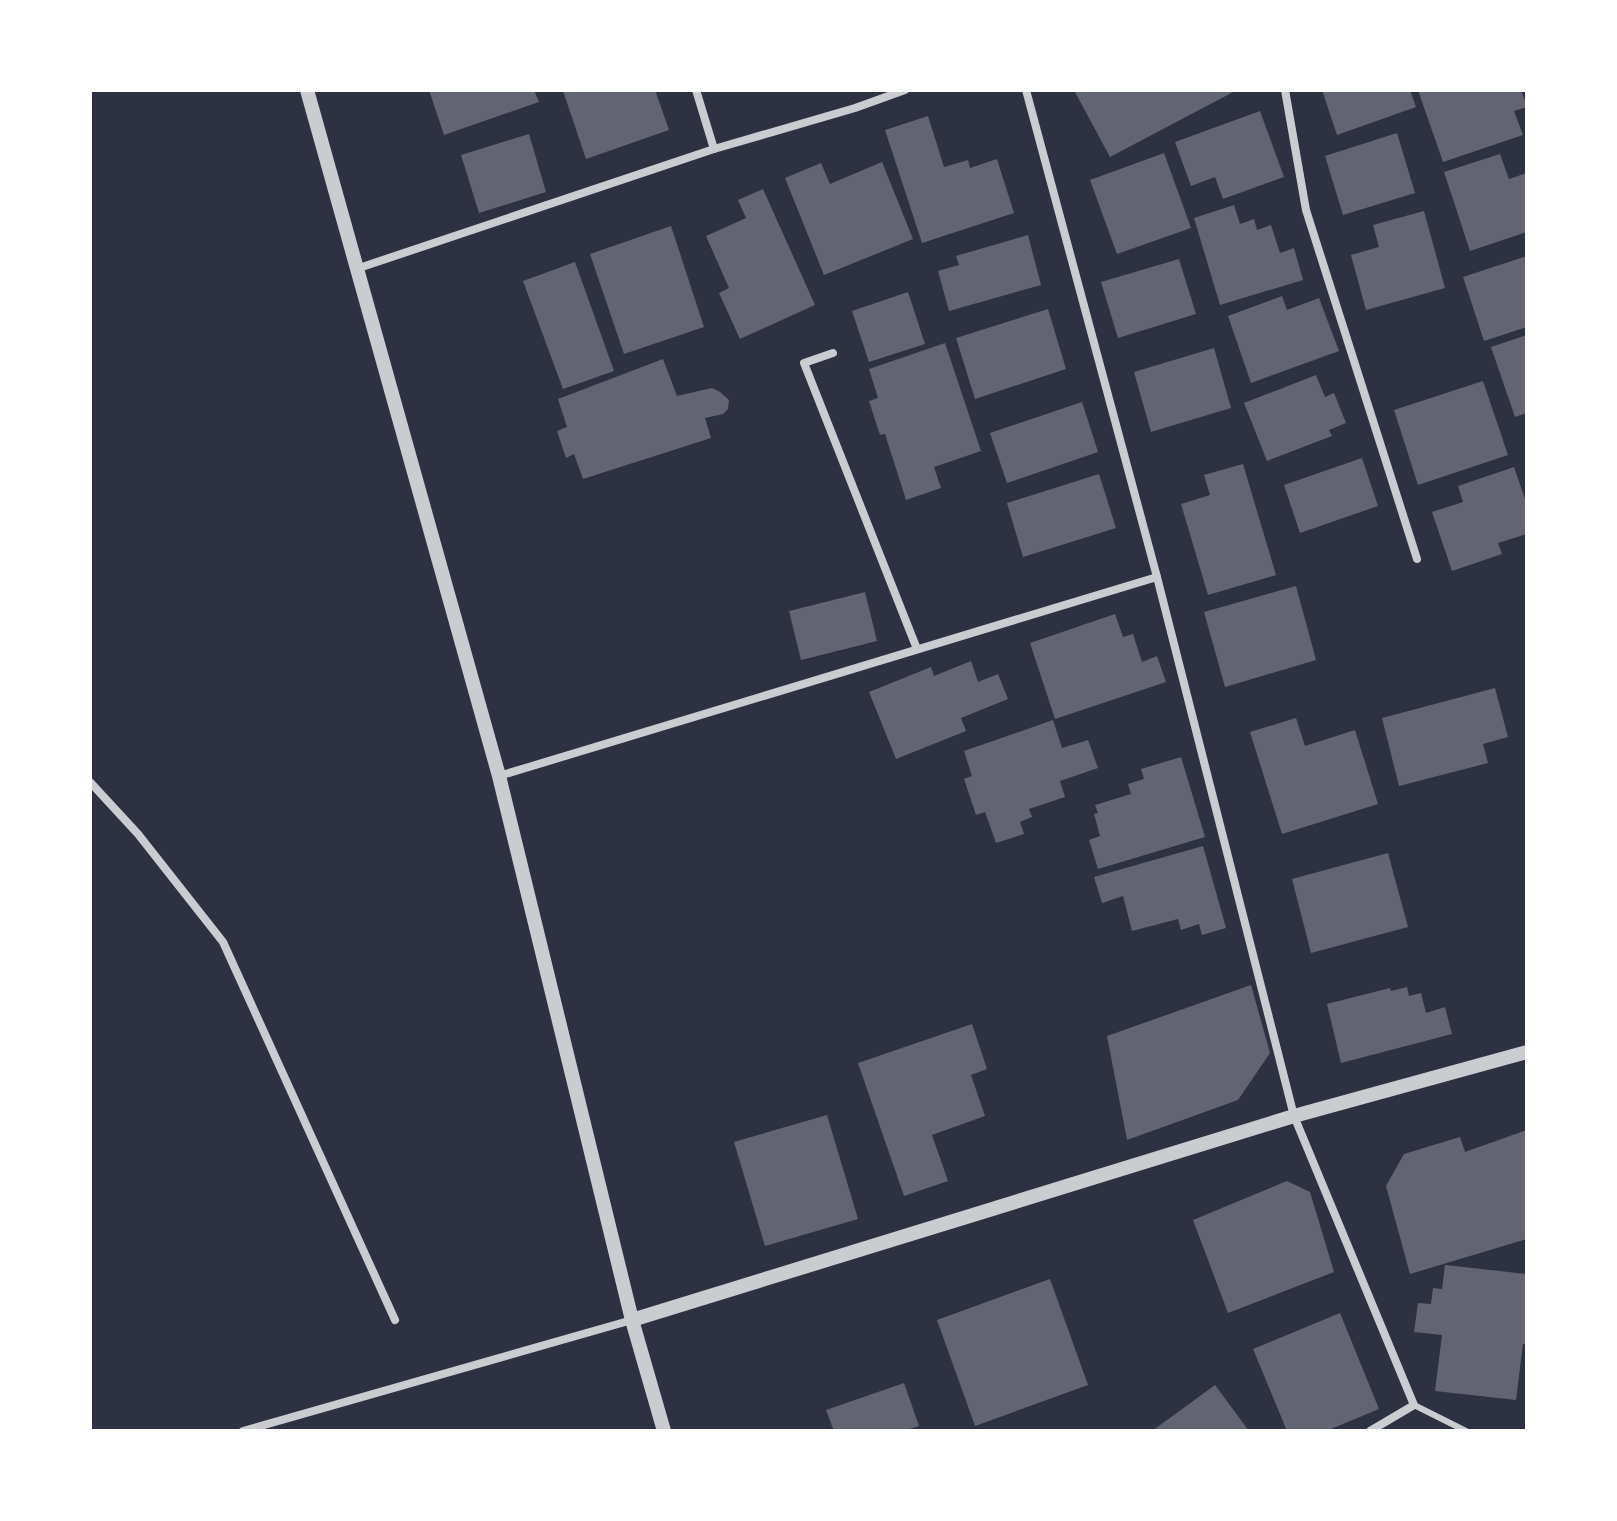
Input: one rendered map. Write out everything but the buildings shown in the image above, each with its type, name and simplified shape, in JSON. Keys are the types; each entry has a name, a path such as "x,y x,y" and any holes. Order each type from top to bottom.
{"street":[{"path":"307,90 499,776 632,1320 664,1431"},
{"path":"696,90 714,149"},
{"path":"356,269 714,149 855,108 905,90"},
{"path":"1026,90 1157,577 1294,1116 1414,1405 1370,1431"},
{"path":"1285,90 1306,210 1417,559"},
{"path":"833,353 804,363 917,649"},
{"path":"499,776 1157,577"},
{"path":"90,782 138,834 223,942 395,1320"},
{"path":"243,1431 632,1320 1294,1116 1527,1052"}],"lane":[{"path":"1414,1405 1466,1431"}]}
